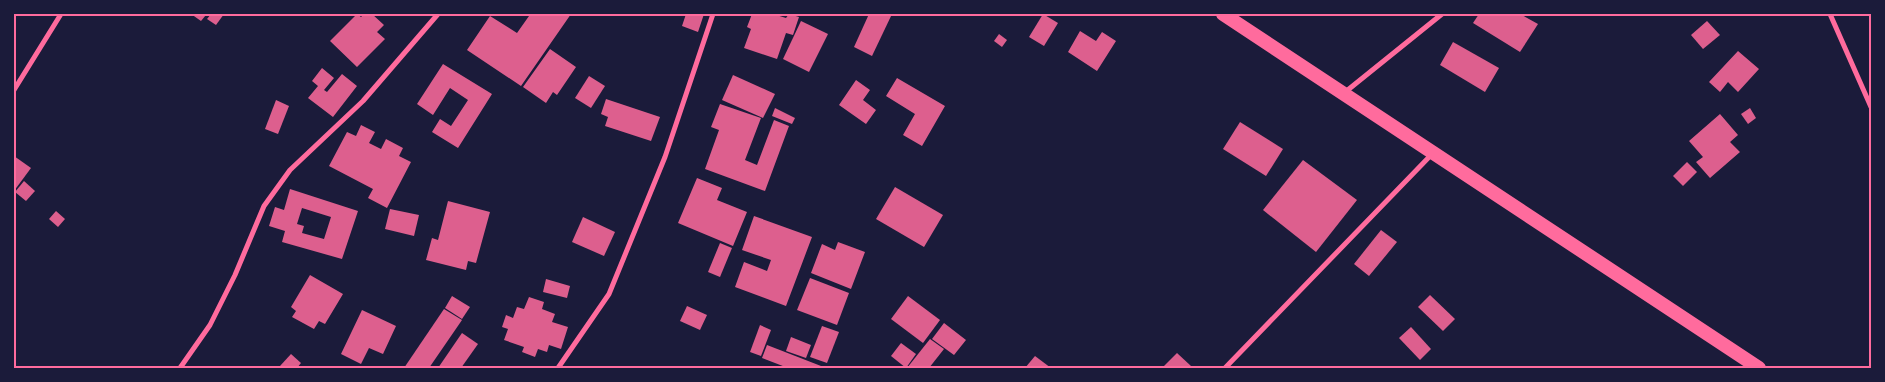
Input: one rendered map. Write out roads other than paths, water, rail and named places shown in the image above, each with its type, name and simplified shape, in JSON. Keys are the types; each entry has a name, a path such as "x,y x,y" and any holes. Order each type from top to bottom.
{"highway":[{"path":"1223,14 1759,368"}],"street":[{"path":"14,90 61,14"},
{"path":"180,368 210,324 235,276 264,206 290,170 363,101 438,14"},
{"path":"558,368 609,294 665,157 713,14"},
{"path":"1344,94 1442,14"},
{"path":"1830,14 1871,107"},
{"path":"1225,368 1433,154"}]}
